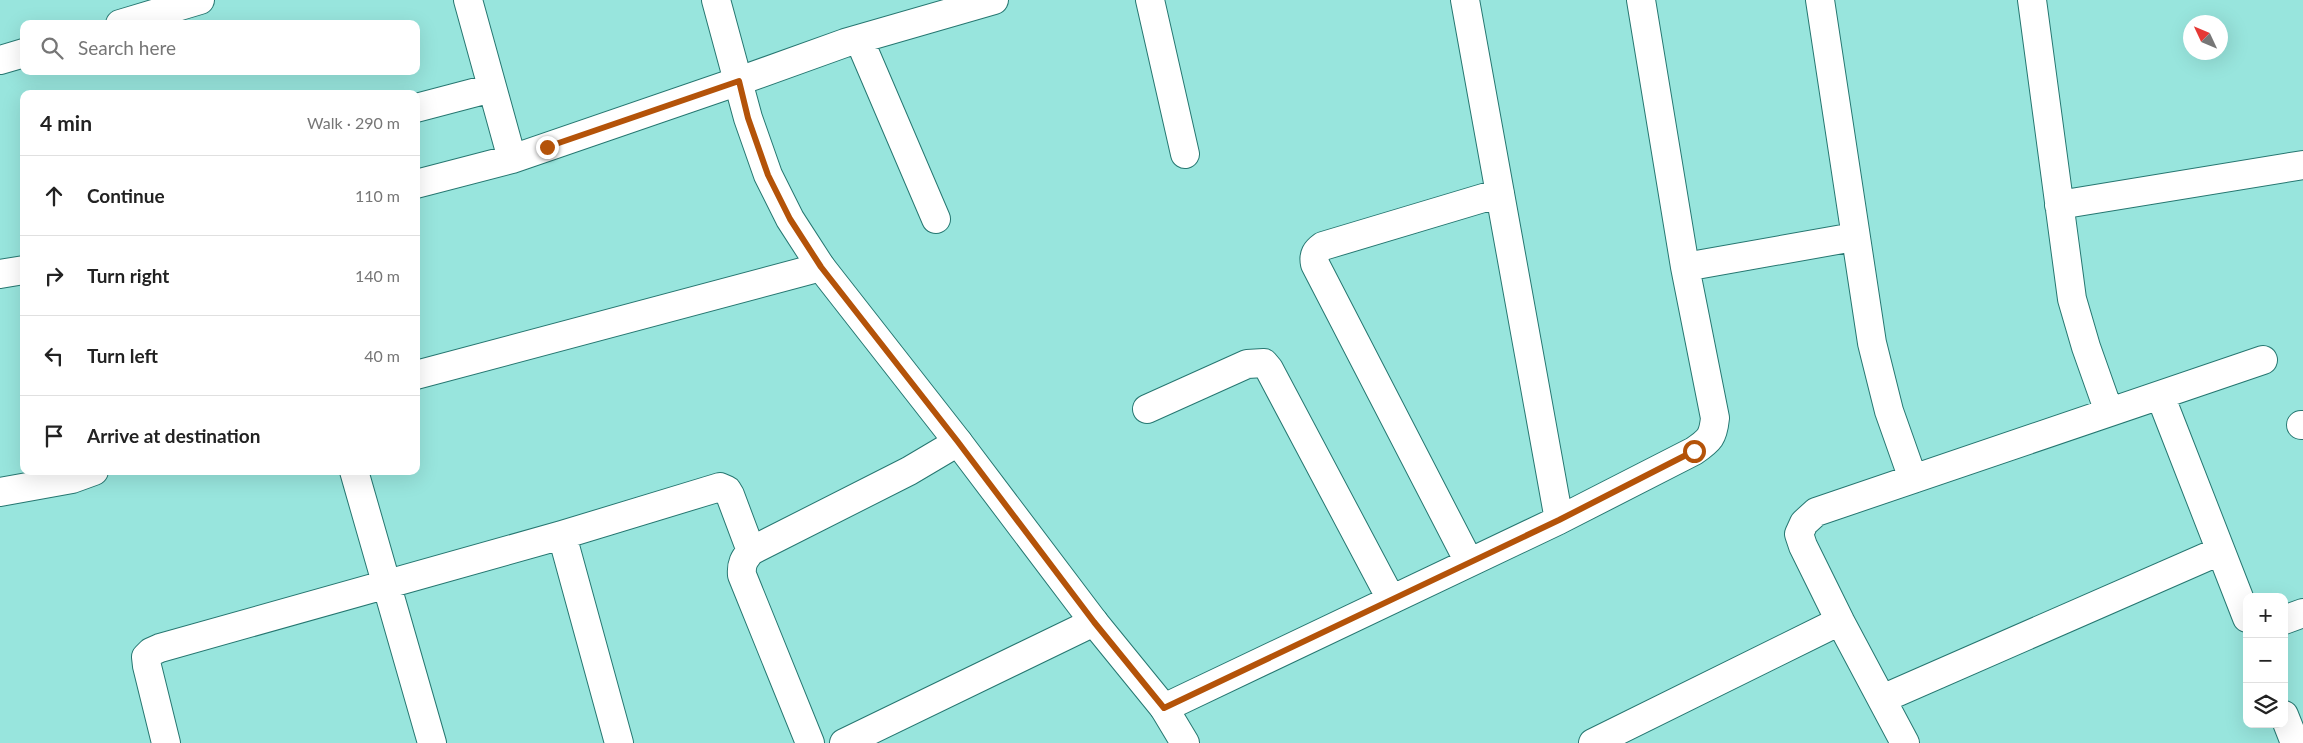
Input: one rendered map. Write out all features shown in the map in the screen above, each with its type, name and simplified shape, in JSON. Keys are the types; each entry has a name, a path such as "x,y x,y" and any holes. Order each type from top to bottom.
{"street":[{"path":"133,20 200,0"},
{"path":"468,0 512,159"},
{"path":"716,0 748,118 768,175 790,219 821,267 958,442 1094,622 1164,708 1185,743"},
{"path":"420,183 512,159 859,39 994,0"},
{"path":"1150,0 1185,154"},
{"path":"1465,0 1559,520"},
{"path":"1164,708 1559,520 1694,451 1709,441 1714,431 1715,418 1685,267 1641,0"},
{"path":"1820,0 1854,236 1878,367 1889,411 1913,479"},
{"path":"2032,0 2072,299 2086,347 2109,412"},
{"path":"859,39 936,219"},
{"path":"0,60 20,53"},
{"path":"420,107 492,88"},
{"path":"2059,205 2303,165"},
{"path":"1469,562 1344,322 1315,264 1314,257 1316,251 1323,246 1500,193"},
{"path":"1685,267 1854,236"},
{"path":"420,374 821,267"},
{"path":"0,274 20,271"},
{"path":"1905,743 1840,621 1803,546 1799,534 1804,523 1816,512 2263,360"},
{"path":"1147,408 1247,364 1264,363 1270,370 1391,599"},
{"path":"2160,394 2243,608"},
{"path":"810,743 742,575 742,566 745,558 751,551 910,471 958,442"},
{"path":"0,492 72,479 83,475"},
{"path":"355,475 432,743"},
{"path":"166,743 147,666 146,657 151,652 386,583 562,535 720,487 727,490 730,495 751,551"},
{"path":"562,535 619,743"},
{"path":"1882,699 2220,551"},
{"path":"2288,619 2303,613"},
{"path":"1593,743 1625,736 1840,621"},
{"path":"844,743 1094,622"},
{"path":"2288,725 2295,743"}],"route":[{"path":"547,147 739,81 748,118 768,175 790,219 821,267 958,442 1094,622 1164,708 1559,520 1694,451"}]}
